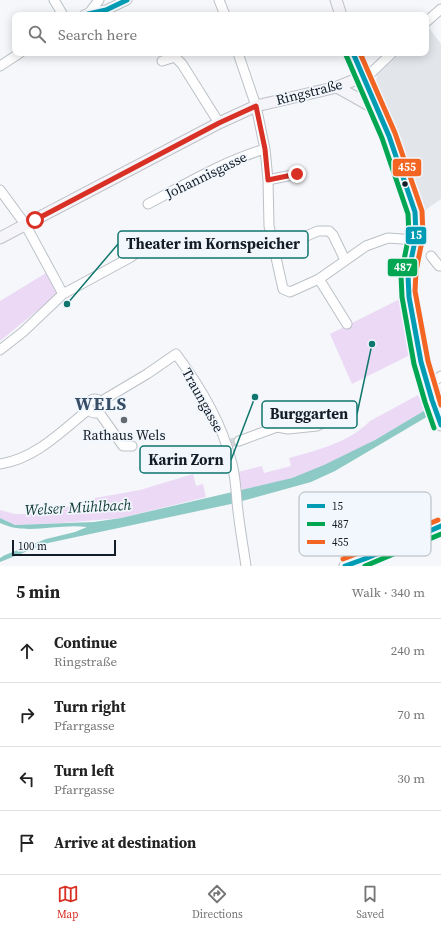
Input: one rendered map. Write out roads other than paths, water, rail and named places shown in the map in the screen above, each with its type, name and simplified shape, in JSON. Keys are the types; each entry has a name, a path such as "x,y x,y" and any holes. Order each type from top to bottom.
{"main road":[{"path":"336,0 340,12"},
{"path":"354,56 389,136 415,212 416,240 409,268 408,281 416,344 426,385 436,404 441,425"},
{"name":"Ringstraße","path":"0,238 219,123 256,106 337,87 362,77"},
{"path":"337,87 378,110"},
{"path":"431,530 441,526"},
{"path":"345,566 372,556"}],"street":[{"path":"54,0 61,12"},
{"path":"89,12 99,0"},
{"path":"96,12 106,10 127,0"},
{"path":"224,12 220,2 230,0"},
{"path":"429,19 441,9"},
{"path":"0,66 15,56"},
{"path":"239,56 256,106 265,149 268,180 269,226 283,289 290,292 319,279 366,246 388,238 416,240"},
{"path":"362,77 371,72 389,56"},
{"path":"162,61 176,57 182,64 219,123"},
{"name":"Johannisgasse","path":"148,204 245,155 265,149"},
{"path":"268,180 297,174"},
{"path":"0,190 25,224 63,294"},
{"path":"274,250 318,231 329,231 333,234 345,260"},
{"path":"0,350 23,332 63,294 141,250"},
{"path":"431,256 439,266 441,266"},
{"path":"319,279 347,324"},
{"name":"Traungasse","path":"100,402 147,374 176,354 193,377 219,425 232,443 232,461 246,566"},
{"path":"426,385 441,376"},
{"path":"96,399 102,406 98,411 92,412 89,409 88,405 90,401 96,399"},
{"path":"0,464 23,457 36,451 89,409"},
{"path":"232,443 277,427 288,430 317,426 348,409"},
{"path":"98,411 123,446 132,446"}],"water":[{"path":"441,389 441,397 430,415 335,471 311,482 231,504 48,543 0,562 0,558 5,555 46,539 75,532 87,527 76,526 21,529 0,523 0,518 15,525 94,522 121,518 292,478 324,465 375,440 427,409"}],"tunnel":[{"path":"231,443 239,441"}],"place":[{"name":"Theater im Kornspeicher","path":"67,304"},
{"name":"Burggarten","path":"372,344"},
{"name":"Karin Zorn","path":"255,397"},
{"name":"Rathaus Wels","path":"124,420"}],"district":[{"name":"WELS","path":"101,403"}],"water label":[{"name":"Welser Mühlbach","path":"78,507"}]}
